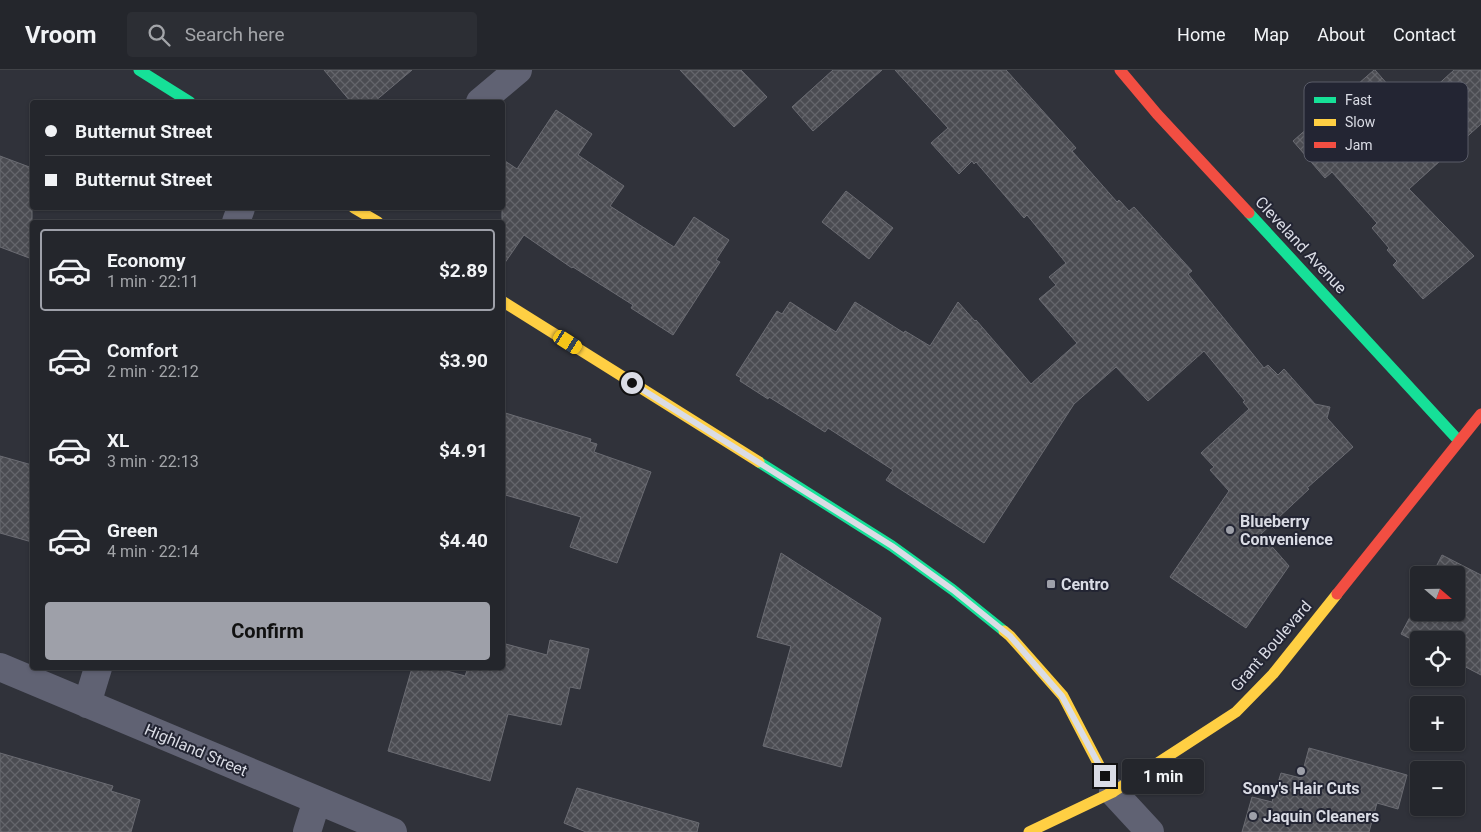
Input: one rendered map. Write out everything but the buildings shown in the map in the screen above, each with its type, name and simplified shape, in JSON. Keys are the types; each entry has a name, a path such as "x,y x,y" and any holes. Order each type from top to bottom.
{"street":[{"path":"139,70 187,100"},
{"path":"482,100 518,70"},
{"name":"Cleveland Avenue","path":"1120,70 1158,114 1459,441"},
{"path":"505,303 892,546 953,590 1010,636 1062,696 1114,792 1150,832"},
{"name":"Grant Boulevard","path":"1029,832 1114,792 1236,712 1273,674 1481,414"},
{"name":"Highland Street","path":"0,667 393,832"},
{"path":"87,704 97,670"},
{"path":"308,832 317,800"}],"traffic: fast":[{"path":"139,70 187,100"},
{"path":"1249,213 1459,441"},
{"path":"759,462 892,546 953,590 1004,631"}],"traffic: slow":[{"path":"357,210 375,220"},
{"path":"505,303 759,462"},
{"path":"1029,832 1113,792 1236,712 1273,674 1337,594"},
{"path":"1004,631 1063,696 1113,792"}],"traffic: jam":[{"path":"1120,70 1157,114 1249,213"},
{"path":"1337,594 1481,414"}],"place":[{"name":"Blueberry Convenience","path":"1230,530"},
{"name":"Centro","path":"1051,584"},
{"name":"Sony's Hair Cuts","path":"1301,771"},
{"name":"Jaquin Cleaners","path":"1253,816"}],"route":[{"path":"632,383 892,546 953,590 1010,636 1062,696 1105,776"}]}
